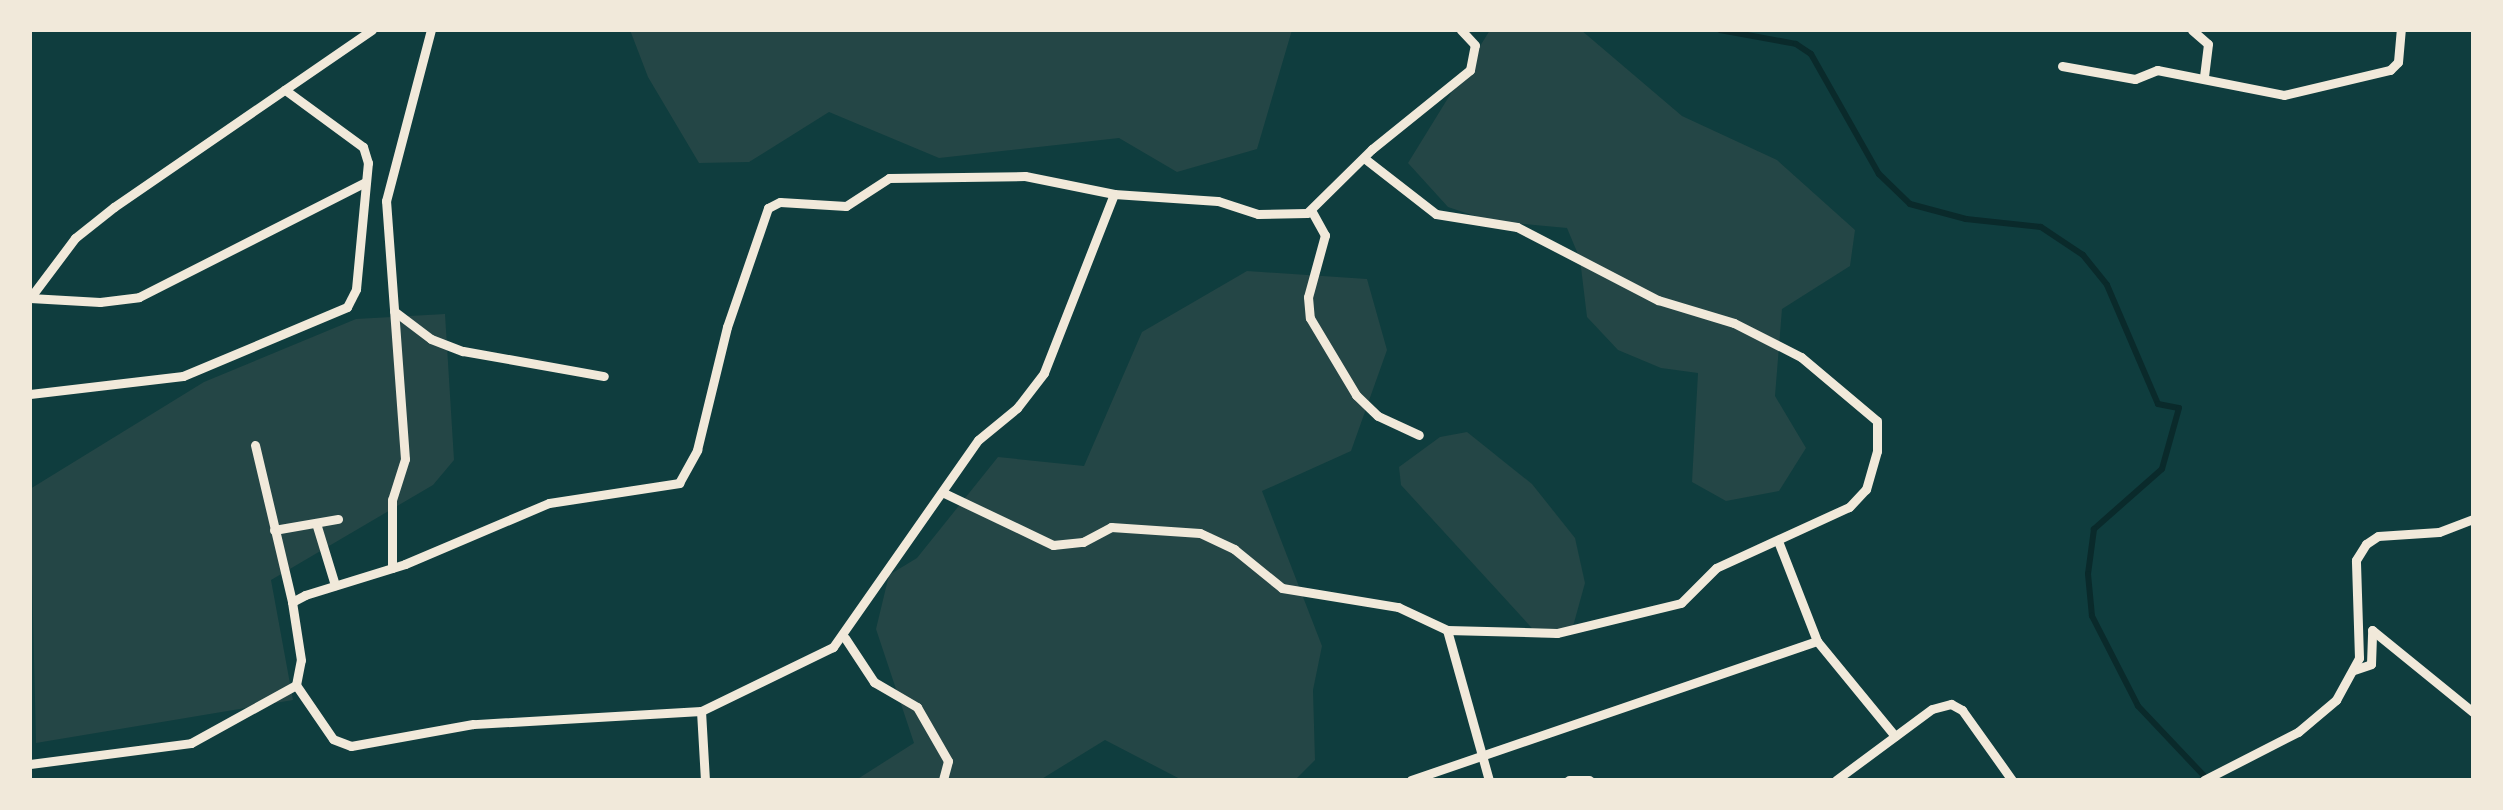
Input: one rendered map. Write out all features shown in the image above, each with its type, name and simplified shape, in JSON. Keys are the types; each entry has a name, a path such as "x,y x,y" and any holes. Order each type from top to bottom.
{"street":[{"path":"30,298 74,238 372,30"},
{"path":"392,568 392,500 405,459 386,201 431,30"},
{"path":"292,602 392,568 549,503 680,483 697,450 728,327 768,208 780,202 846,206 890,178 968,175 1025,176 1114,194 1218,201 1258,214 1311,210 1364,158 1470,70 1475,45 1461,30"},
{"path":"2192,30 2208,44 2204,78"},
{"path":"2062,66 2135,79 2158,70 2284,95 2380,72 2398,62 2401,30"},
{"path":"30,394 183,376 346,307 356,289 366,182 363,147 285,90"},
{"path":"944,494 1053,544 1084,542 1111,528 1200,533 1234,549 1282,588 1398,607 1446,630 1557,633 1681,604 1716,568 1836,518 1866,488 1877,452 1877,421 1864,405 1801,357 1734,323 1658,300 1517,228 1436,214 1364,158"},
{"path":"30,298 100,302 139,297 366,182"},
{"path":"255,445 302,660 296,685 333,739 350,746 473,724 700,712 845,638 868,590 944,494 978,440 1017,408 1044,372 1114,194"},
{"path":"1311,210 1324,235 1308,297 1310,318 1356,396 1378,416 1419,435"},
{"path":"394,311 431,339 463,351 604,376"},
{"path":"274,530 338,519"},
{"path":"2204,780 2298,732 2336,700 2354,670 2356,560 2366,544 2473,519"},
{"path":"316,523 335,585"},
{"path":"1778,541 1818,641 1895,736"},
{"path":"1446,630 1457,649 1480,756 1489,780"},
{"path":"2354,670 2371,664 2372,630 2473,712"},
{"path":"845,638 874,682 916,707 948,761 942,780"},
{"path":"1411,780 1818,641"},
{"path":"30,764 190,742 296,685"},
{"path":"1836,780 1932,708 1951,704 1962,710 2012,780"},
{"path":"700,712 705,780"},
{"path":"1569,780 1589,780"}],"shaded area":[{"path":"630,30 1292,30 1257,149 1177,172 1119,138 939,158 829,112 749,162 699,163 648,77"},
{"path":"1490,30 1581,30 1682,116 1777,160 1855,230 1850,266 1782,309 1775,396 1806,448 1779,491 1726,501 1692,482 1698,373 1661,368 1618,350 1587,317 1580,259 1567,228 1490,221 1448,207 1408,163"},
{"path":"1247,271 1367,279 1387,350 1351,451 1262,491 1322,646 1313,690 1315,760 1295,780 1182,780 1105,740 1040,780 856,780 914,743 876,629 889,575 917,558 998,457 1084,466 1142,332"},
{"path":"445,314 454,460 433,485 271,580 293,700 36,743 30,489 204,382 356,319"},
{"path":"1467,432 1532,484 1575,538 1585,583 1572,630 1541,638 1401,485 1399,467 1440,437"}],"waterway":[{"path":"1720,30 1796,44 1811,54 1879,174 1910,204 1966,219 2041,227 2083,255 2107,285 2158,404 2179,408 2162,469 2094,529 2088,574 2092,616 2138,706 2208,780"}]}
